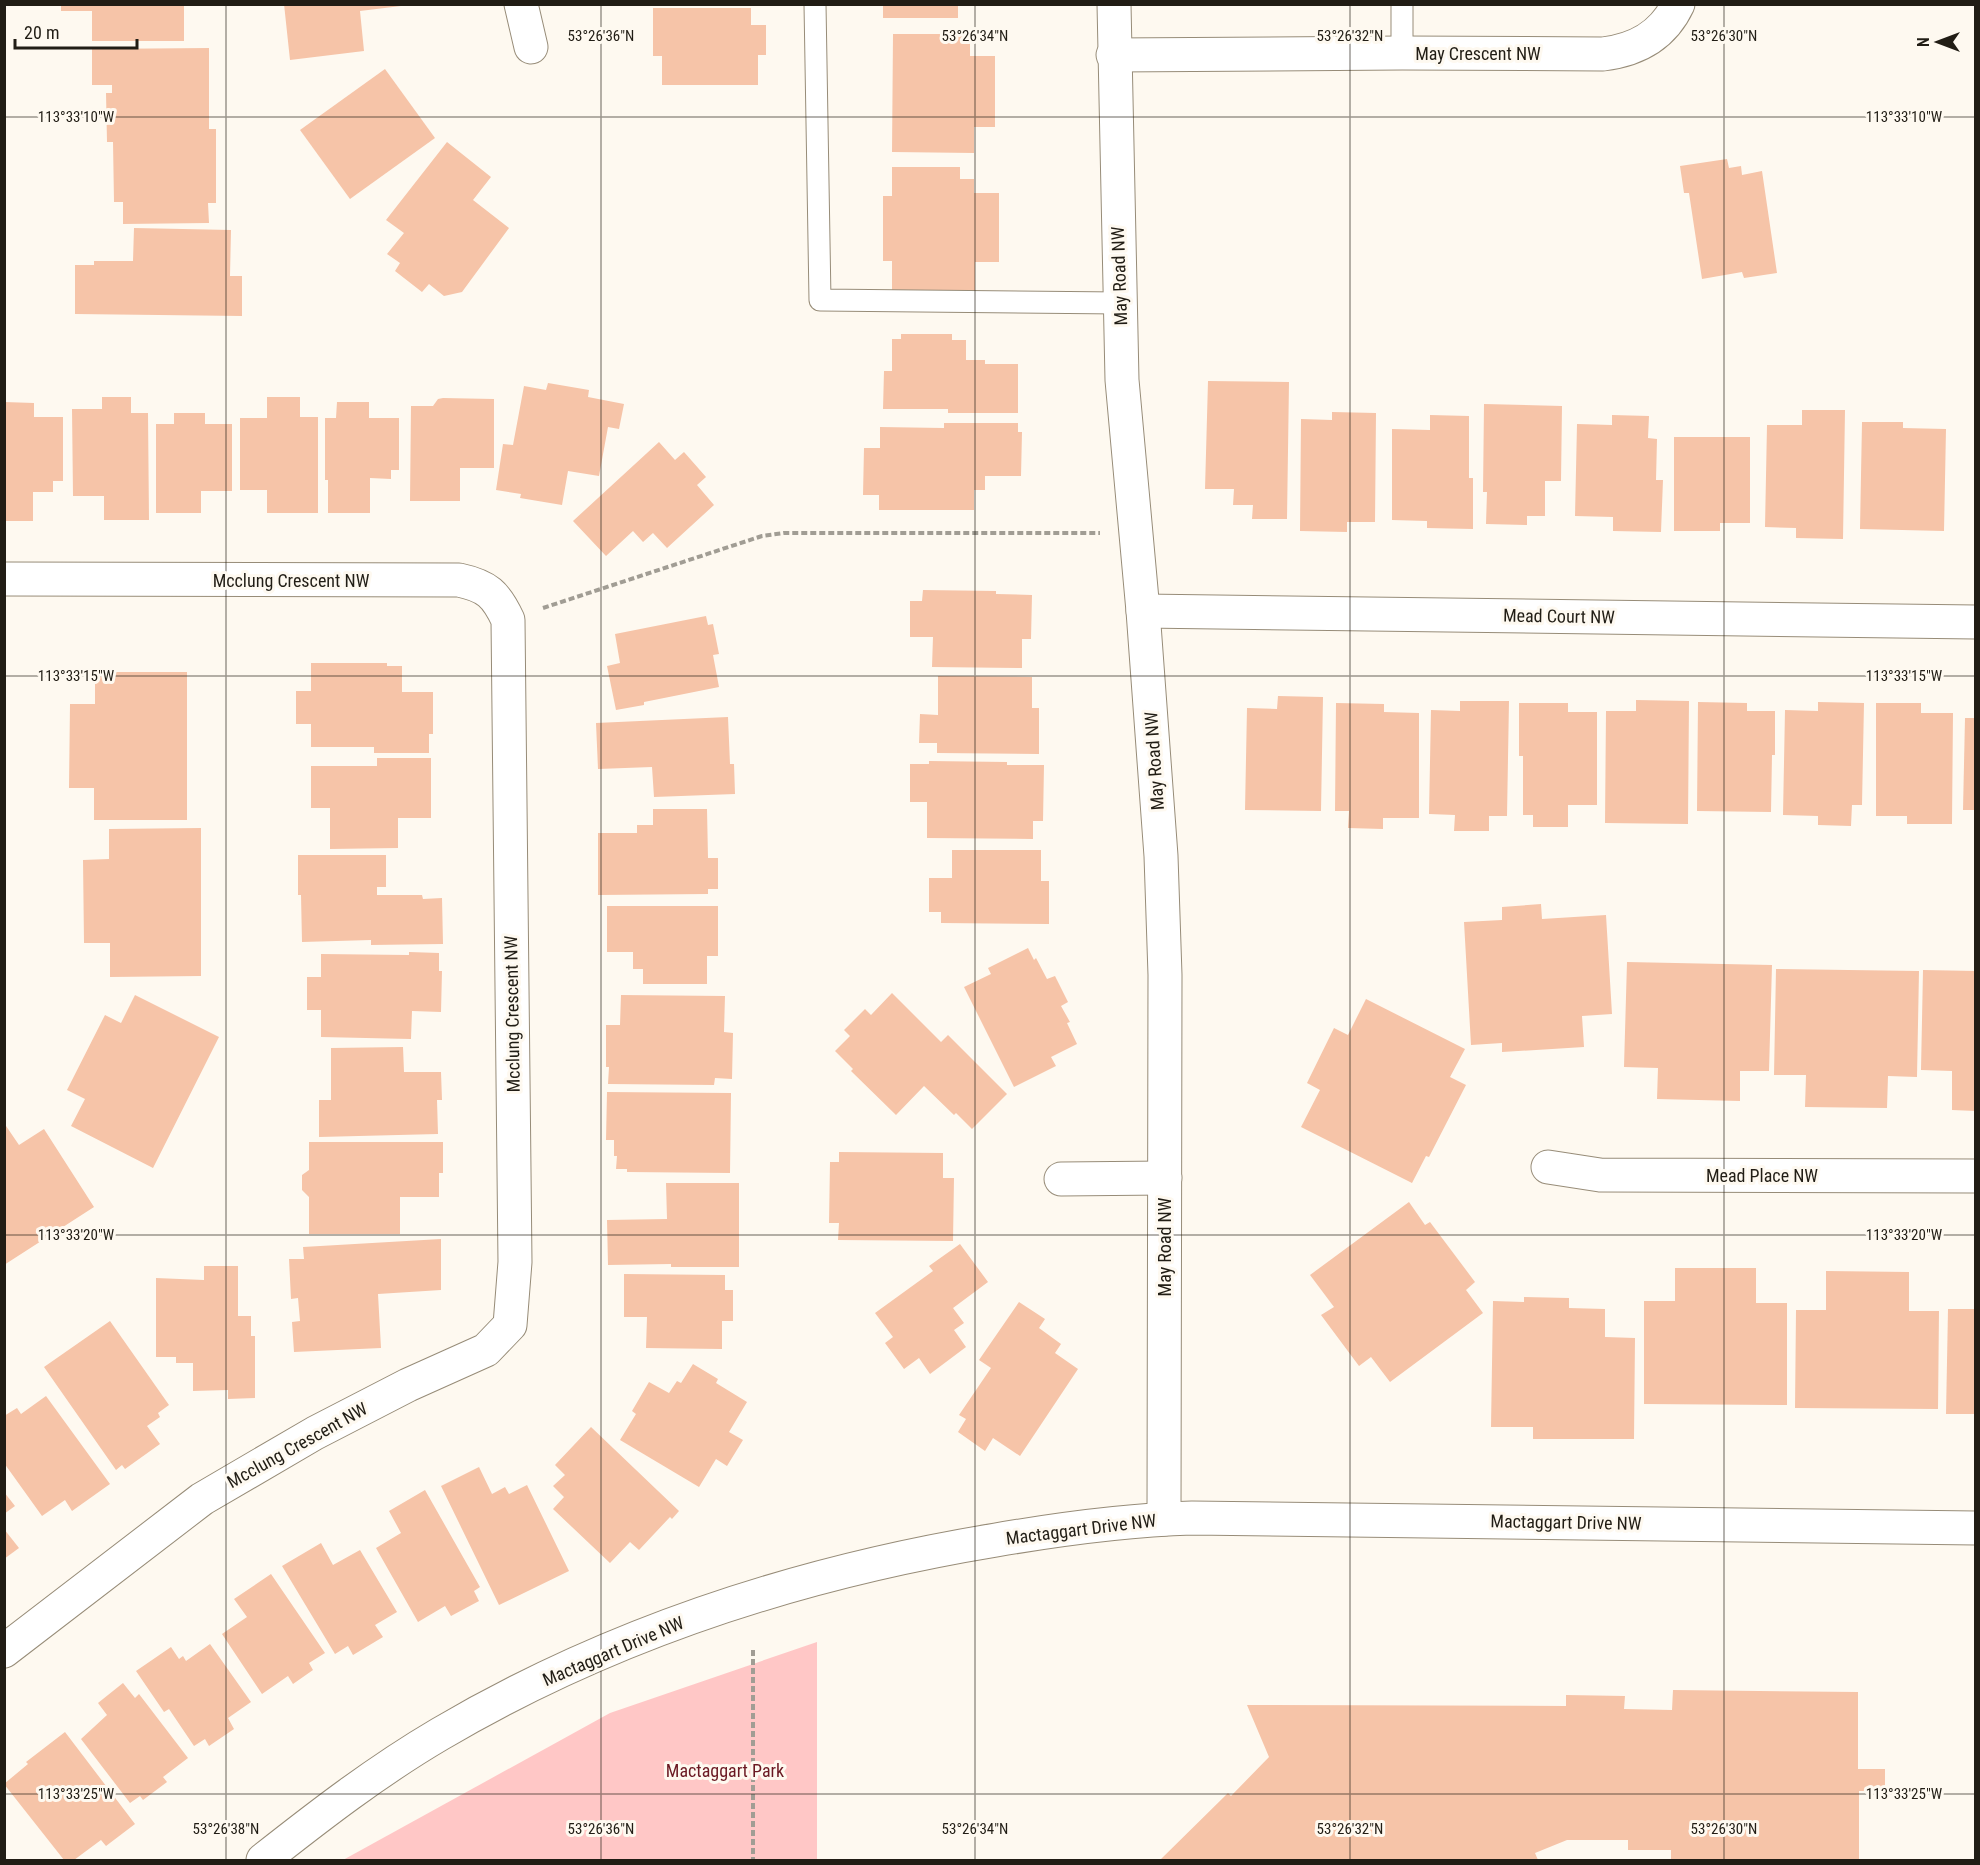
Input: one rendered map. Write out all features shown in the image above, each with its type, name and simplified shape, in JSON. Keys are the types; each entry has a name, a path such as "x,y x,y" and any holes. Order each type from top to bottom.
{"street":[{"path":"521,4 531,47"},
{"name":"May Road NW","path":"1114,4 1113,55 1122,380 1143,611 1165,975 1164,1519"},
{"name":"May Crescent NW","path":"1113,55 1603,54 1635,47 1659,32 1678,4"},
{"name":"Mcclung Crescent NW","path":"4,579 459,580 476,584 492,593 501,604 508,620 515,1262 510,1325 486,1350 408,1385 315,1432 202,1499 4,1652"},
{"name":"Mead Court NW","path":"1143,611 1976,622"},
{"name":"Mead Place NW","path":"1548,1167 1600,1174 1976,1176"},
{"path":"1061,1179 1165,1178"},
{"name":"Mactaggart Drive NW","path":"263,1860 343,1798 439,1735 542,1681 695,1616 853,1568 945,1548 1087,1526 1164,1519 1227,1517 1976,1528"}],"lane":[{"path":"815,4 820,300 1120,303"},
{"path":"1402,4 1402,53"}],"path":[{"path":"508,620 762,536 784,533 1136,533"},
{"path":"753,1650 753,1860"}],"green space":[{"name":"Mactaggart Park","path":"817,1642 817,1860 343,1860 610,1713"}],"building":[{"path":"61,4 184,4 184,41 92,41 92,11 61,11"},
{"path":"284,4 401,4 401,6 360,11 364,51 290,60"},
{"path":"883,5 958,5 958,18 883,18"},
{"path":"653,8 751,8 751,25 766,25 766,55 758,55 758,85 662,85 662,56 653,56"},
{"path":"893,34 970,34 970,56 995,56 995,127 974,127 974,153 892,152"},
{"path":"209,48 209,129 216,129 216,203 208,203 209,223 123,224 123,202 114,202 113,142 107,142 106,93 112,93 112,85 92,85 92,49"},
{"path":"385,69 435,138 350,199 300,130"},
{"path":"447,142 491,177 473,200 509,228 462,292 444,296 429,284 422,292 395,271 400,263 387,254 404,233 386,220"},
{"path":"1727,159 1729,168 1741,166 1742,175 1762,171 1777,273 1744,278 1742,272 1702,279 1689,193 1684,193 1680,166"},
{"path":"892,167 960,167 960,179 974,179 974,193 999,193 999,262 975,262 975,291 892,291 892,261 883,261 883,196 892,196"},
{"path":"134,228 231,230 230,276 242,276 242,316 75,314 75,265 94,265 94,261 133,261"},
{"path":"901,334 952,334 952,340 966,340 966,360 985,360 985,364 1018,364 1018,413 948,413 948,409 883,409 884,371 892,371 892,339 901,339"},
{"path":"1208,381 1289,382 1287,519 1252,519 1253,505 1233,505 1234,489 1205,489"},
{"path":"548,383 589,390 588,397 624,404 619,429 608,427 599,476 568,471 562,505 520,498 521,494 496,490 503,444 513,445 524,386 546,390"},
{"path":"102,397 131,397 131,413 148,413 149,520 104,520 104,496 73,496 72,409 102,409"},
{"path":"267,397 300,397 300,417 318,417 318,513 267,513 267,490 240,490 240,418 267,418"},
{"path":"438,399 494,399 494,468 460,468 460,501 410,501 411,406 433,406"},
{"path":"4,402 34,403 34,417 63,417 63,481 53,481 53,492 33,492 33,521 4,521"},
{"path":"337,402 369,402 369,418 399,418 399,470 391,470 391,479 370,478 370,513 328,513 328,480 325,480 325,418 336,418"},
{"path":"1484,404 1562,406 1561,481 1545,481 1545,516 1527,516 1527,525 1486,524 1487,492 1483,492"},
{"path":"1802,410 1845,410 1843,539 1796,538 1796,528 1765,527 1767,425 1802,425"},
{"path":"1332,412 1376,413 1375,522 1347,522 1347,532 1300,531 1301,419 1332,420"},
{"path":"174,413 205,413 205,424 232,424 232,491 201,491 201,513 156,513 156,424 174,424"},
{"path":"1430,415 1469,416 1469,478 1473,478 1473,529 1427,528 1427,521 1392,520 1392,429 1430,430"},
{"path":"1612,415 1649,416 1648,438 1657,439 1656,480 1663,480 1661,532 1613,531 1613,517 1575,516 1577,424 1612,425"},
{"path":"1862,422 1903,422 1903,428 1946,429 1944,531 1860,529"},
{"path":"944,423 1018,423 1018,432 1022,432 1021,476 985,476 985,490 974,490 974,510 879,510 879,495 863,495 864,448 880,448 880,427 944,428"},
{"path":"1674,437 1750,437 1750,523 1720,523 1720,531 1674,531"},
{"path":"659,442 675,460 684,452 706,477 697,485 714,505 667,548 653,533 643,542 633,531 606,556 573,521"},
{"path":"923,590 996,591 996,594 1032,595 1031,639 1022,639 1022,668 932,667 933,637 910,637 910,601 922,601"},
{"path":"706,616 708,625 713,624 719,654 713,655 719,687 616,710 607,666 620,663 615,634"},
{"path":"311,663 387,663 387,666 402,666 402,692 433,692 433,734 429,734 429,753 374,753 374,747 311,747 311,724 296,724 296,691 311,691"},
{"path":"95,672 187,672 187,820 94,820 94,788 69,788 70,704 95,704"},
{"path":"938,676 1032,677 1032,708 1039,708 1039,754 937,753 937,743 919,743 920,714 938,715"},
{"path":"1278,696 1323,697 1321,811 1245,810 1247,708 1277,709"},
{"path":"1636,700 1689,701 1688,824 1605,823 1606,711 1636,711"},
{"path":"1460,701 1509,701 1507,816 1489,816 1489,831 1454,831 1455,815 1429,814 1431,710 1460,711"},
{"path":"1698,702 1747,703 1747,711 1775,711 1771,812 1697,811"},
{"path":"1818,702 1864,703 1862,805 1852,805 1851,826 1818,825 1818,816 1783,815 1785,710 1818,711"},
{"path":"1336,703 1384,704 1384,712 1419,713 1419,818 1383,818 1383,829 1348,828 1349,811 1335,811"},
{"path":"1519,703 1568,703 1568,712 1597,712 1597,805 1568,805 1568,827 1533,827 1533,815 1523,815 1523,756 1519,756"},
{"path":"1876,703 1921,703 1921,713 1953,713 1952,824 1907,824 1907,816 1876,816"},
{"path":"728,717 730,764 734,764 735,794 654,797 652,767 598,769 596,723"},
{"path":"1965,718 1976,718 1976,810 1963,810"},
{"path":"377,758 431,758 431,818 398,818 398,848 330,849 330,808 311,808 311,766 377,766"},
{"path":"929,761 1044,765 1043,821 1033,821 1033,839 927,838 927,802 910,802 910,764 929,764"},
{"path":"653,809 707,809 708,858 718,858 718,889 708,889 708,894 598,895 598,833 637,833 637,825 653,825"},
{"path":"201,828 201,976 110,977 110,943 84,943 83,860 109,859 109,829"},
{"path":"952,850 1041,850 1041,881 1049,881 1049,924 941,923 941,912 929,912 929,878 952,878"},
{"path":"298,855 386,855 386,887 377,887 377,895 422,895 423,899 442,898 443,944 371,945 371,940 302,942 301,895 298,895"},
{"path":"1541,904 1542,919 1606,915 1612,1014 1582,1016 1584,1047 1502,1052 1502,1043 1471,1045 1464,922 1502,920 1502,907"},
{"path":"607,906 718,906 718,956 707,956 707,984 643,984 643,969 633,969 633,952 607,952"},
{"path":"1028,948 1047,979 1055,976 1068,1002 1061,1006 1070,1022 1067,1023 1077,1044 1051,1057 1056,1066 1014,1087 964,987 991,974 988,968"},
{"path":"409,952 439,953 439,971 442,971 441,1012 412,1011 411,1039 321,1037 321,1010 307,1010 307,977 321,977 321,954 409,955"},
{"path":"1627,962 1772,965 1769,1071 1740,1071 1740,1101 1657,1099 1658,1068 1624,1067"},
{"path":"1776,969 1919,971 1917,1077 1888,1076 1887,1108 1805,1107 1806,1075 1774,1075"},
{"path":"1923,970 1976,971 1976,1111 1952,1110 1952,1071 1921,1070"},
{"path":"892,993 941,1042 948,1035 1007,1094 972,1129 924,1086 896,1115 851,1071 853,1069 835,1051 850,1036 844,1030 865,1009 871,1015"},
{"path":"135,995 219,1037 153,1168 71,1126 85,1099 67,1090 105,1015 121,1023"},
{"path":"621,995 725,996 724,1032 733,1033 732,1079 715,1078 714,1085 608,1084 606,1025 620,1025"},
{"path":"1366,999 1465,1049 1450,1077 1466,1085 1429,1157 1426,1156 1412,1183 1301,1127 1320,1090 1307,1083 1334,1028 1348,1035"},
{"path":"403,1047 404,1072 441,1072 442,1100 437,1100 438,1134 319,1137 319,1100 331,1100 331,1048"},
{"path":"607,1092 731,1093 730,1173 627,1172 627,1169 616,1169 617,1156 614,1156 614,1140 606,1140"},
{"path":"4,1123 19,1145 44,1129 94,1207 4,1265"},
{"path":"309,1142 443,1142 443,1173 439,1173 439,1197 400,1197 400,1234 309,1234 309,1197 302,1190 302,1175 309,1170"},
{"path":"839,1152 943,1153 943,1178 954,1178 953,1241 838,1240 839,1223 829,1223 830,1162 839,1162"},
{"path":"666,1183 739,1183 739,1267 671,1267 671,1264 608,1265 607,1220 667,1219"},
{"path":"1409,1202 1425,1225 1430,1222 1475,1282 1466,1290 1483,1313 1390,1382 1371,1357 1359,1366 1321,1315 1334,1307 1310,1275"},
{"path":"441,1239 441,1290 378,1294 381,1348 294,1352 292,1322 300,1321 298,1298 291,1299 289,1259 304,1259 303,1247"},
{"path":"960,1244 988,1282 953,1308 964,1323 954,1330 966,1347 930,1374 919,1358 904,1369 885,1343 893,1337 875,1313 933,1271 929,1266"},
{"path":"204,1266 238,1266 238,1316 251,1316 251,1336 255,1336 255,1398 228,1399 228,1390 193,1391 193,1363 176,1363 176,1357 156,1357 156,1278 204,1280"},
{"path":"1675,1268 1756,1268 1756,1303 1787,1303 1787,1405 1644,1404 1644,1301 1675,1301"},
{"path":"1826,1271 1909,1272 1909,1311 1939,1311 1938,1409 1795,1408 1796,1310 1826,1310"},
{"path":"624,1274 725,1275 725,1290 733,1290 733,1321 722,1321 722,1349 646,1348 647,1317 624,1317"},
{"path":"1524,1297 1569,1298 1569,1308 1605,1309 1605,1337 1635,1338 1634,1439 1533,1439 1533,1427 1491,1427 1493,1301 1524,1302"},
{"path":"1019,1302 1045,1319 1039,1328 1061,1344 1055,1353 1078,1369 1020,1456 993,1438 985,1451 958,1432 966,1419 959,1415 991,1368 979,1360"},
{"path":"1948,1309 1976,1309 1976,1414 1946,1414"},
{"path":"110,1321 169,1405 158,1413 160,1417 147,1426 160,1444 125,1469 122,1465 116,1470 44,1367"},
{"path":"693,1364 718,1379 716,1383 747,1402 729,1432 743,1440 727,1466 716,1459 699,1487 620,1440 636,1414 632,1411 649,1382 669,1393 677,1381 681,1383"},
{"path":"46,1396 110,1484 72,1511 65,1500 42,1516 4,1463 4,1416 17,1408 21,1414"},
{"path":"591,1427 679,1511 672,1519 670,1517 639,1550 630,1542 610,1563 553,1509 564,1497 553,1486 565,1475 555,1465"},
{"path":"479,1467 492,1494 505,1487 509,1494 527,1485 569,1571 499,1605 441,1486"},
{"path":"425,1490 480,1587 474,1591 479,1601 451,1616 445,1606 418,1622 376,1548 401,1533 389,1511"},
{"path":"4,1492 15,1506 4,1514"},
{"path":"4,1529 19,1548 4,1559"},
{"path":"321,1543 333,1565 360,1550 397,1612 375,1625 383,1637 353,1655 348,1646 335,1654 282,1566"},
{"path":"271,1574 325,1653 309,1663 313,1670 293,1684 288,1676 262,1694 222,1634 247,1617 234,1599"},
{"path":"210,1644 251,1702 228,1718 234,1729 209,1746 205,1739 194,1746 169,1709 164,1712 136,1671 171,1647 179,1659 183,1656 186,1661"},
{"path":"123,1683 135,1698 139,1694 188,1758 163,1777 167,1782 143,1800 140,1796 130,1803 81,1739 107,1715 98,1703"},
{"path":"1673,1690 1858,1692 1858,1769 1885,1769 1885,1791 1859,1791 1859,1860 1671,1860 1671,1850 1628,1850 1628,1840 1567,1840 1535,1853 1538,1860 1160,1860 1228,1793 1231,1796 1269,1757 1247,1705 1566,1706 1566,1695 1625,1696 1624,1709 1672,1710"},
{"path":"65,1732 135,1824 106,1846 101,1840 74,1860 64,1860 4,1784 28,1764 26,1762"}]}
